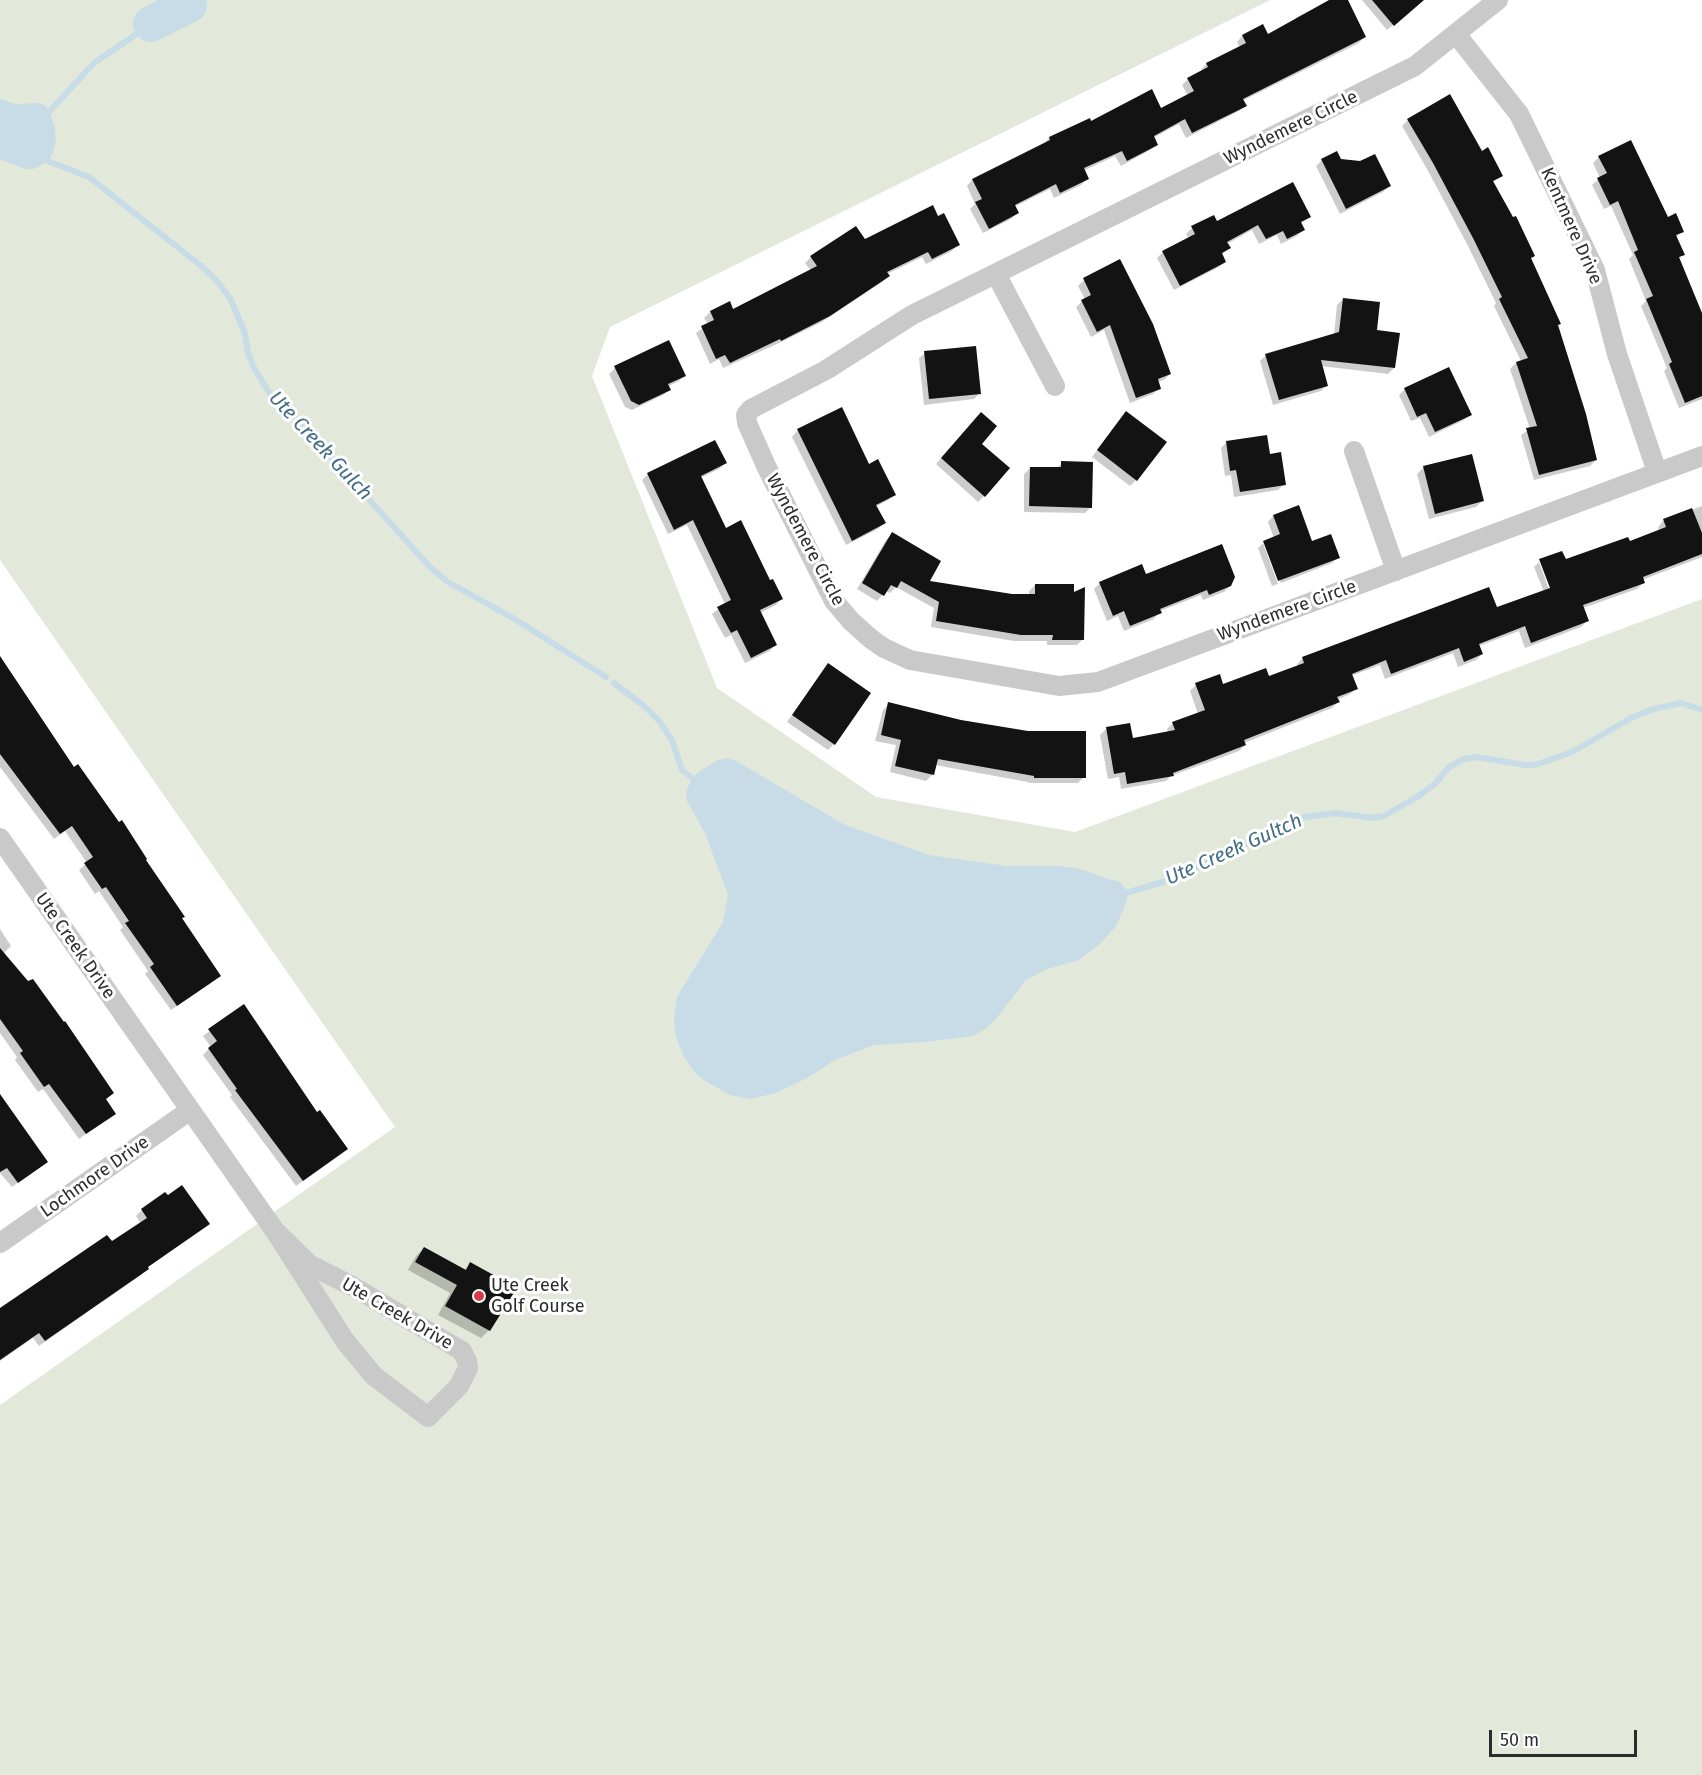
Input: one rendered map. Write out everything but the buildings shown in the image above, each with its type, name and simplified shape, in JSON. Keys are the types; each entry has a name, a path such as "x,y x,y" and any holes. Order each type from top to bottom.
{"street":[{"name":"Wyndemere Circle","path":"1498,0 1415,66 912,315 826,370 758,404 746,415 747,423 767,468 834,601 850,621 884,648 910,660 1045,684 1085,684 1098,682 1702,456"},
{"name":"Kentmere Drive","path":"1456,34 1519,114 1595,270 1617,354 1657,472"},
{"path":"996,274 1055,387"},
{"path":"1354,452 1396,571"},
{"name":"Ute Creek Drive","path":"0,838 275,1231 345,1341 374,1376 428,1417 459,1386 468,1368 464,1353 352,1286 310,1265 275,1231"},
{"name":"Lochmore Drive","path":"0,1243 189,1111"}],"shaded area":[{"name":"Ute Creek Golf Course","path":"0,0 1270,0 610,327 592,376 717,688 876,797 1075,832 1702,599 1702,1775 0,1775 0,1405 395,1127 0,560"}],"water":[{"path":"0,99 16,104 39,103 50,111 56,140 52,155 45,163 34,169 25,169 0,159"},
{"path":"727,758 736,761 845,825 929,855 1007,866 1060,866 1080,869 1118,881 1129,892 1124,908 1116,926 1101,943 1079,960 1047,969 1026,980 995,1020 973,1036 874,1045 835,1060 807,1078 776,1093 750,1099 730,1095 695,1073 683,1055 676,1037 674,1019 677,997 723,922 728,895 705,833 687,801 686,792 692,778 700,771 718,760"}],"waterway":[{"name":"Ute Creek Gultch","path":"151,24 189,5"},
{"name":"Ute Creek Gultch","path":"50,111 94,63 144,29"},
{"name":"Ute Creek Gulch","path":"48,161 89,177 216,280 230,298 245,333 248,353 255,370 272,397 293,414 320,443 431,568 448,582 513,618 606,677"},
{"name":"Ute Creek Gulch","path":"614,683 644,706 660,722 672,740 682,770 692,778"},
{"name":"Ute Creek Gultch","path":"1129,892 1173,879 1299,818 1335,813 1372,818 1384,816 1417,797 1436,783 1449,767 1464,759 1476,757 1535,765 1572,752 1633,717 1653,709 1681,703 1702,710"}],"place":[{"name":"Ute Creek Golf Course","path":"479,1296"}]}
